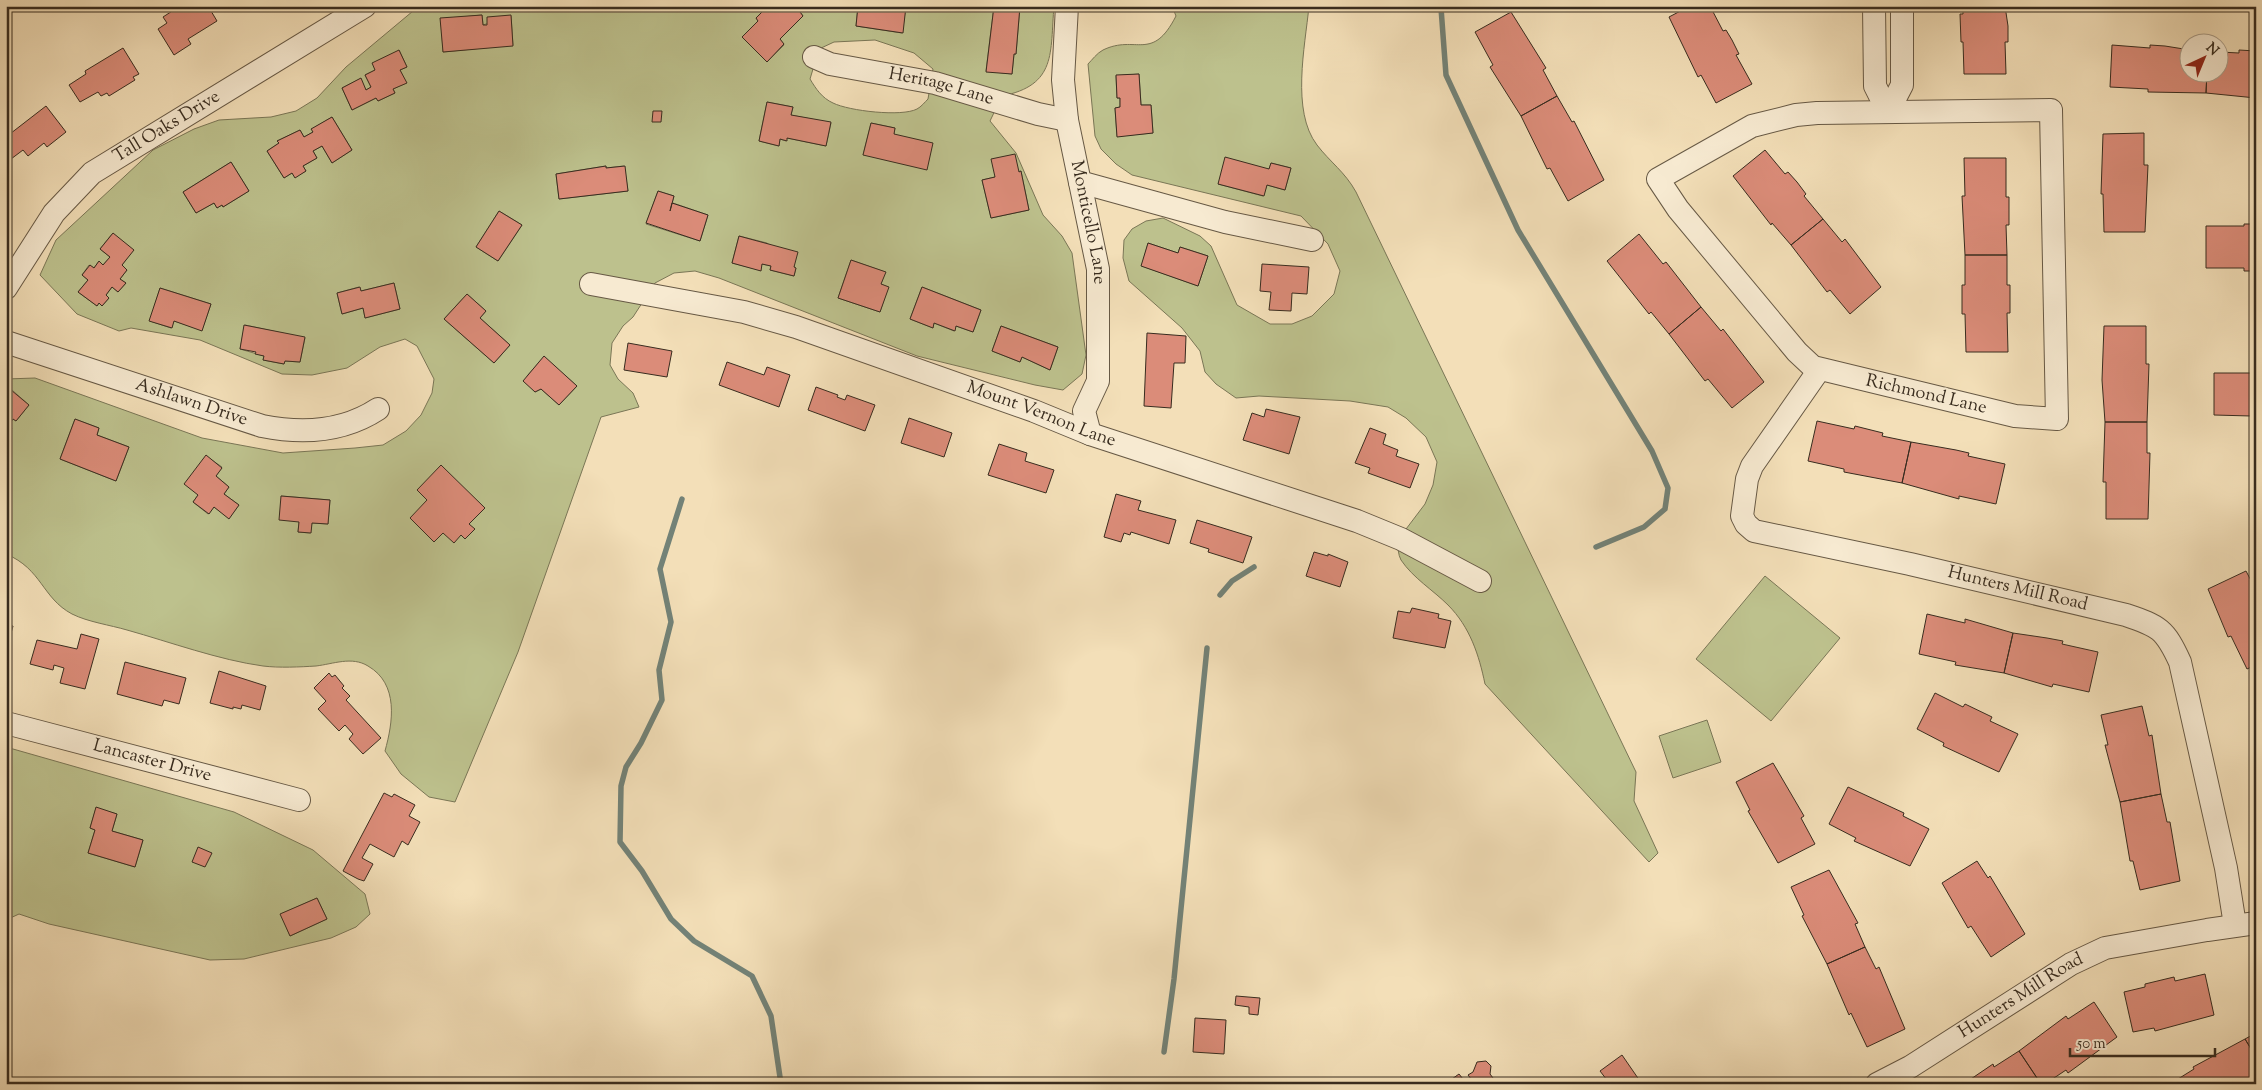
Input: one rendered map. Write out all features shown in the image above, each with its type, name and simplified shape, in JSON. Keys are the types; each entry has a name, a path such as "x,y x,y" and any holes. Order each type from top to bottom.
{"street":[{"name":"Tall Oaks Drive","path":"6,288 54,212 92,173 365,6"},
{"name":"Monticello Lane","path":"1066,6 1063,80 1067,120 1098,269 1098,381 1084,411 1090,434"},
{"path":"1874,6 1875,86 1888,112"},
{"path":"1888,112 1902,85 1902,6"},
{"name":"Heritage Lane","path":"814,57 830,64 935,83 1038,114 1067,120"},
{"name":"Richmond Lane","path":"2051,110 2057,419 2015,416 1819,370 1806,362 1797,352 1678,209 1658,179 1752,126 1764,122 1796,115 1817,113 1888,112 2051,110"},
{"path":"1080,182 1224,222 1312,240"},
{"name":"Mount Vernon Lane","path":"590,284 744,312 796,327 1034,411 1090,434 1357,521 1401,540 1480,581"},
{"name":"Ashlawn Drive","path":"6,342 262,426 283,430 330,429 355,421 378,409"},
{"name":"Hunters Mill Road","path":"1819,370 1752,466 1746,479 1742,508 1746,524 1754,531 1928,568 2126,615 2154,624 2170,640 2180,662 2226,868 2245,924 2106,948 2092,953 2070,964 1910,1067 1877,1084"},
{"name":"Lancaster Drive","path":"6,723 299,800"}],"green space":[{"path":"419,6 768,6 756,18 758,21 742,37 767,62 784,45 780,39 803,16 800,12 806,6 858,6 856,26 902,33 906,6 994,6 986,71 1012,74 1014,54 1016,54 1020,6 1054,6 1050,52 1042,75 1033,84 1020,91 1002,96 990,121 1016,153 1043,215 1062,236 1072,253 1086,355 1082,374 1063,390 1035,385 917,356 719,278 695,271 674,273 655,283 633,317 623,326 612,343 610,365 618,379 633,393 639,407 601,417 518,652 455,802 429,797 401,774 385,751 391,716 389,693 385,683 378,674 368,666 349,661 316,666 263,666 212,655 85,619 72,614 62,607 27,567 6,554 6,436 12,428 9,425 13,419 16,421 29,405 12,390 6,396 6,379 35,378 202,438 283,453 383,445 406,431 421,415 432,393 434,379 417,346 405,339 380,347 347,368 312,375 282,374 200,340 131,328 119,331 77,314 40,275 56,240 153,150 194,129 219,120 271,117 296,111 317,98 346,67","holes":["482,15 483,25 511,16 513,45 443,52 441,19","875,40 914,53 933,69 928,99 917,109 900,113 875,112 841,106 822,96 810,79 819,49 834,42","399,50 407,67 400,70 406,83 393,89 395,93 378,101 376,98 352,110 342,88 360,79 366,90 371,87 365,75 375,70","767,102 793,107 791,115 831,123 826,146 787,138 786,141 780,139 779,146 759,141","332,117 352,150 332,163 322,146 313,151 317,158 303,166 306,171 295,177 292,173 284,178 267,151 279,143 277,141 300,130 304,137 313,132 312,129","871,123 895,128 894,134 863,155","231,162 249,191 223,207 222,205 217,208 214,203 196,213 183,192","606,166 606,168 624,166 628,191 559,199 556,174","1021,171 1029,210 991,218 982,180","658,191 674,196 670,211 673,203 708,215 700,241 646,224","499,211 522,225 498,261 476,247","112,234 133,250 122,265 127,270 120,279 126,283 118,292 112,287 106,295 109,298 102,306 99,303 97,306 78,292 88,280 82,275 89,265 94,268 99,261 103,265 110,257 100,249","739,236 767,243 796,268 794,276 770,270 771,266 762,264 760,270 732,263","851,260 885,272 881,284 888,287 880,312 838,298","394,283 400,309 365,318 363,308 342,314 337,293 359,287 361,291","922,287 981,310 973,332 956,326 954,331 934,323 933,328 910,319","160,288 211,304 202,330 174,321 171,328 150,321","467,294 486,311 480,318 510,345 494,363 444,319","245,325 305,338 300,362 285,361 284,364 263,360 264,356 240,349","1001,326 1058,347 1050,370 1022,357 1020,362 992,351","544,357 577,386 559,405 541,389 535,392 527,376","75,419 99,428 97,435 129,447 116,481 60,459","206,456 222,467 216,476 229,487 224,494 239,505 229,518 214,507 208,514 193,502 198,495","281,496 330,500 328,524 312,523 310,533 298,532 299,522"]},
{"path":"1172,6 1309,6 1303,59 1302,97 1304,115 1309,131 1317,145 1356,192 1636,772 1634,801 1658,853 1649,862 1485,684 1480,663 1468,632 1456,614 1417,578 1401,560 1397,541 1425,504 1433,485 1437,462 1426,437 1406,418 1388,407 1350,401 1259,396 1236,398 1216,384 1205,372 1200,351 1182,328 1129,281 1123,258 1124,240 1132,229 1146,221 1163,218 1200,236 1211,246 1237,305 1270,324 1292,324 1312,316 1334,294 1340,271 1328,244 1301,216 1132,175 1116,164 1101,149 1095,136 1088,64 1103,50 1115,46 1143,45 1159,39 1176,16","holes":["1139,74 1141,105 1151,105 1153,133 1117,136 1115,108 1120,107 1120,98 1117,98 1116,76","1271,163 1291,168 1285,190 1267,185 1263,196 1218,184 1269,169","1148,243 1178,253 1180,247 1208,256 1198,286 1142,266"]},
{"path":"1765,576 1840,638 1771,721 1696,659"},
{"path":"1707,720 1721,762 1673,778 1659,736"},
{"path":"6,747 234,812 313,850 365,894 370,914 356,927 331,938 244,959 210,960 49,924 19,914 6,920","holes":["96,808 117,814 112,831 143,840 135,867 88,853 95,830 90,828","317,898 327,919 290,936 281,914"]}],"building":[{"path":"180,6 208,6 217,21 188,39 191,44 174,55 158,29 167,23 163,17"},
{"path":"768,6 806,6 800,12 803,16 780,39 784,44 767,62 742,37 758,21 756,18"},
{"path":"858,6 906,6 903,33 856,26"},
{"path":"994,6 1020,6 1016,54 1014,54 1012,74 986,72"},
{"path":"1690,6 1710,6 1723,31 1726,30 1732,40 1739,54 1736,55 1752,84 1716,103 1701,75 1698,77 1669,17"},
{"path":"1963,6 2005,6 2008,26 2008,42 2005,42 2006,74 1964,74 1960,14 1963,14"},
{"path":"1511,12 1546,68 1543,70 1557,96 1521,116 1490,67 1493,65 1475,32"},
{"path":"482,15 483,25 487,25 487,17 511,15 513,46 443,52 440,18"},
{"path":"2112,45 2150,48 2150,45 2180,48 2180,82 2207,82 2206,93 2148,92 2148,89 2110,87"},
{"path":"123,48 139,74 133,77 135,80 109,96 107,93 101,96 98,92 80,102 69,85 86,74 85,71"},
{"path":"399,50 407,67 400,70 407,83 393,89 395,93 378,101 376,98 352,110 342,88 361,78 366,90 371,87 365,75 375,70 372,63"},
{"path":"2239,50 2256,51 2256,98 2206,93 2207,82 2230,82 2230,53 2239,53"},
{"path":"1139,74 1141,105 1151,105 1153,133 1117,137 1115,108 1120,107 1120,98 1117,98 1116,75"},
{"path":"1557,96 1572,122 1574,121 1604,180 1568,201 1550,168 1547,169 1521,116"},
{"path":"767,102 793,107 791,115 831,122 826,146 787,138 787,141 780,139 779,146 759,141"},
{"path":"46,106 66,132 47,147 44,143 28,156 23,150 7,162 6,137"},
{"path":"653,111 662,111 661,122 652,122"},
{"path":"332,117 352,150 332,163 322,146 313,151 317,158 303,166 306,171 295,178 292,173 284,178 267,151 279,143 277,141 300,130 304,137 313,132 311,129"},
{"path":"871,123 895,128 894,134 933,143 927,170 863,155"},
{"path":"2144,133 2144,165 2148,165 2145,232 2104,232 2103,194 2101,194 2103,134"},
{"path":"1765,150 1785,174 1788,172 1797,182 1806,194 1804,196 1823,219 1791,245 1772,223 1771,225 1733,176"},
{"path":"1015,154 1019,172 1021,171 1029,210 991,218 982,180 995,177 991,159"},
{"path":"1225,157 1269,169 1271,163 1291,168 1285,190 1267,185 1264,196 1218,184"},
{"path":"1964,158 2006,158 2006,197 2009,197 2009,225 2006,225 2007,255 1965,255 1962,196 1965,196"},
{"path":"231,162 249,191 223,207 222,205 217,208 214,203 196,213 183,192"},
{"path":"606,166 606,168 625,166 628,191 559,199 556,174"},
{"path":"658,191 674,196 672,203 708,215 700,241 646,223"},
{"path":"499,211 522,225 498,261 476,247"},
{"path":"1823,219 1842,242 1845,239 1881,287 1850,314 1830,290 1827,292 1791,245"},
{"path":"2244,224 2256,224 2256,271 2244,271 2244,268 2206,268 2206,226 2244,226"},
{"path":"113,233 134,250 122,265 127,270 120,279 126,283 118,292 112,287 106,295 109,298 102,306 99,303 97,306 78,292 88,280 82,275 90,265 94,268 99,261 103,265 110,257 100,249"},
{"path":"1639,234 1663,264 1666,262 1701,307 1669,334 1651,312 1649,314 1607,261"},
{"path":"739,236 798,252 794,276 770,270 771,266 762,264 761,271 732,263"},
{"path":"1148,243 1178,253 1180,247 1208,256 1198,286 1141,266"},
{"path":"1965,255 2007,255 2007,285 2010,285 2010,313 2007,313 2008,352 1966,352 1965,314 1962,314 1962,285 1965,285"},
{"path":"851,260 886,272 881,284 889,287 880,312 838,298"},
{"path":"1262,264 1309,267 1307,294 1292,293 1291,311 1269,310 1271,292 1260,291"},
{"path":"394,283 400,309 365,318 363,308 342,314 337,293 360,287 361,291"},
{"path":"922,287 981,310 973,332 956,326 955,331 934,323 933,328 910,319"},
{"path":"160,288 211,304 202,331 174,321 172,328 149,321"},
{"path":"467,294 486,311 480,318 510,345 494,363 444,319"},
{"path":"1701,307 1721,331 1723,329 1764,382 1732,408 1708,379 1705,381 1669,334"},
{"path":"244,325 305,337 300,362 285,361 284,364 263,360 264,356 255,354 256,352 240,349"},
{"path":"1001,326 1058,347 1050,370 1022,357 1020,362 992,351"},
{"path":"2104,326 2146,326 2146,364 2149,364 2147,422 2105,422 2102,380"},
{"path":"1147,333 1186,336 1185,363 1174,363 1171,408 1144,406"},
{"path":"628,343 672,351 667,377 624,370"},
{"path":"544,356 577,386 559,405 541,389 535,392 523,381"},
{"path":"727,362 764,375 767,367 790,375 779,407 719,385"},
{"path":"2252,371 2256,371 2256,419 2251,419 2251,416 2214,415 2214,373 2252,373"},
{"path":"816,387 838,395 837,397 845,400 847,395 875,405 865,431 808,410"},
{"path":"11,390 29,405 16,421 13,419 9,425 12,428 6,436 6,396"},
{"path":"1266,409 1300,417 1289,454 1243,440 1252,413 1264,417"},
{"path":"909,418 952,433 944,457 901,443"},
{"path":"75,419 99,428 97,435 129,447 116,481 60,459"},
{"path":"1817,421 1854,429 1855,426 1883,433 1882,436 1911,442 1902,483 1844,472 1844,469 1808,461"},
{"path":"2105,422 2147,422 2147,453 2150,453 2148,519 2106,519 2106,482 2103,482"},
{"path":"1370,428 1386,434 1383,444 1398,450 1396,456 1419,464 1410,488 1368,473 1370,468 1355,463"},
{"path":"1911,442 1969,453 1968,456 2005,464 1996,504 1959,496 1959,499 1902,483"},
{"path":"999,444 1027,453 1025,461 1054,470 1046,493 988,475"},
{"path":"206,455 222,468 216,476 229,487 224,494 239,505 229,519 214,507 209,514 193,502 198,495 184,484"},
{"path":"441,465 485,508 469,524 475,529 465,539 461,535 454,543 443,533 434,542 410,518 427,500 417,490"},
{"path":"1116,494 1141,501 1138,510 1176,520 1169,544 1131,532 1130,535 1124,533 1121,542 1104,537"},
{"path":"281,496 330,500 328,524 312,523 311,533 298,532 299,522 279,520"},
{"path":"1197,520 1252,537 1243,563 1208,552 1209,549 1190,543"},
{"path":"1314,552 1328,556 1328,554 1348,562 1340,587 1306,576"},
{"path":"2246,571 2256,590 2256,665 2247,669 2231,636 2228,637 2208,589"},
{"path":"1412,608 1439,614 1438,618 1451,621 1445,648 1393,638 1398,611 1410,613"},
{"path":"1927,614 1965,623 1965,619 2013,633 2004,673 1955,665 1956,662 1919,654"},
{"path":"6,625 13,626 6,652"},
{"path":"2013,633 2063,641 2062,644 2098,652 2089,692 2053,684 2052,687 2004,673"},
{"path":"81,634 99,639 85,689 60,683 64,668 54,665 53,670 30,664 37,640 77,649"},
{"path":"125,662 186,678 179,704 164,700 162,706 117,694"},
{"path":"219,671 266,686 260,710 242,705 241,709 233,707 233,709 210,703"},
{"path":"329,673 332,677 335,675 344,686 342,688 350,696 346,700 381,738 363,754 349,739 353,734 345,725 339,731 318,709 326,701 314,688"},
{"path":"1935,693 1963,707 1965,704 1992,717 1990,721 2018,734 1999,772 1943,746 1944,743 1917,729"},
{"path":"2142,706 2149,736 2152,735 2161,794 2120,802 2105,745 2108,745 2101,715"},
{"path":"1773,763 1804,816 1801,818 1815,844 1778,863 1748,811 1750,810 1736,782"},
{"path":"1848,787 1904,813 1903,816 1929,829 1910,866 1854,841 1856,838 1829,824"},
{"path":"384,793 392,797 394,794 415,805 409,816 420,822 408,845 402,841 394,857 370,844 362,858 373,864 364,881 343,871"},
{"path":"2161,794 2167,822 2170,822 2180,881 2140,890 2133,861 2130,861 2120,802"},
{"path":"96,807 117,814 112,831 143,840 135,867 88,853 95,830 90,828"},
{"path":"198,847 212,853 205,867 192,862"},
{"path":"1977,861 1988,878 1990,876 2025,934 1991,957 1971,926 1968,928 1942,883"},
{"path":"1829,870 1858,923 1855,924 1865,947 1827,964 1802,916 1804,915 1791,887"},
{"path":"317,898 327,919 290,936 280,914"},
{"path":"1865,947 1876,969 1879,967 1905,1029 1867,1047 1851,1013 1849,1015 1827,964"},
{"path":"2205,974 2214,1015 2155,1031 2154,1028 2133,1032 2124,992 2145,987 2145,984 2174,977 2175,981"},
{"path":"1236,996 1260,998 1258,1015 1249,1014 1249,1007 1235,1005"},
{"path":"2094,1002 2117,1037 2068,1073 2066,1070 2045,1084 2041,1084 2019,1051 2066,1016 2068,1019"},
{"path":"1195,1018 1226,1020 1224,1054 1193,1052"},
{"path":"2256,1033 2256,1057 2245,1039"},
{"path":"2245,1039 2256,1057 2256,1081 2251,1084 2170,1084 2194,1069 2193,1067"},
{"path":"2019,1051 2041,1084 1968,1084 1968,1081 1993,1064 1994,1067"},
{"path":"1622,1055 1642,1084 1610,1084 1600,1071"},
{"path":"1486,1061 1491,1066 1490,1074 1496,1082 1475,1084 1468,1075 1473,1072 1477,1062"},
{"path":"1459,1074 1467,1084 1445,1084"}],"waterway":[{"path":"1441,8 1446,75 1518,230 1652,451 1668,488 1665,509 1644,527 1596,547"},
{"path":"682,499 660,569 671,622 659,670 662,700 641,743 626,767 621,786 620,842 642,871 671,919 694,941 752,976 771,1016 781,1084"},
{"path":"1220,595 1232,581 1254,567"},
{"path":"1164,1052 1174,979 1207,648"}]}
